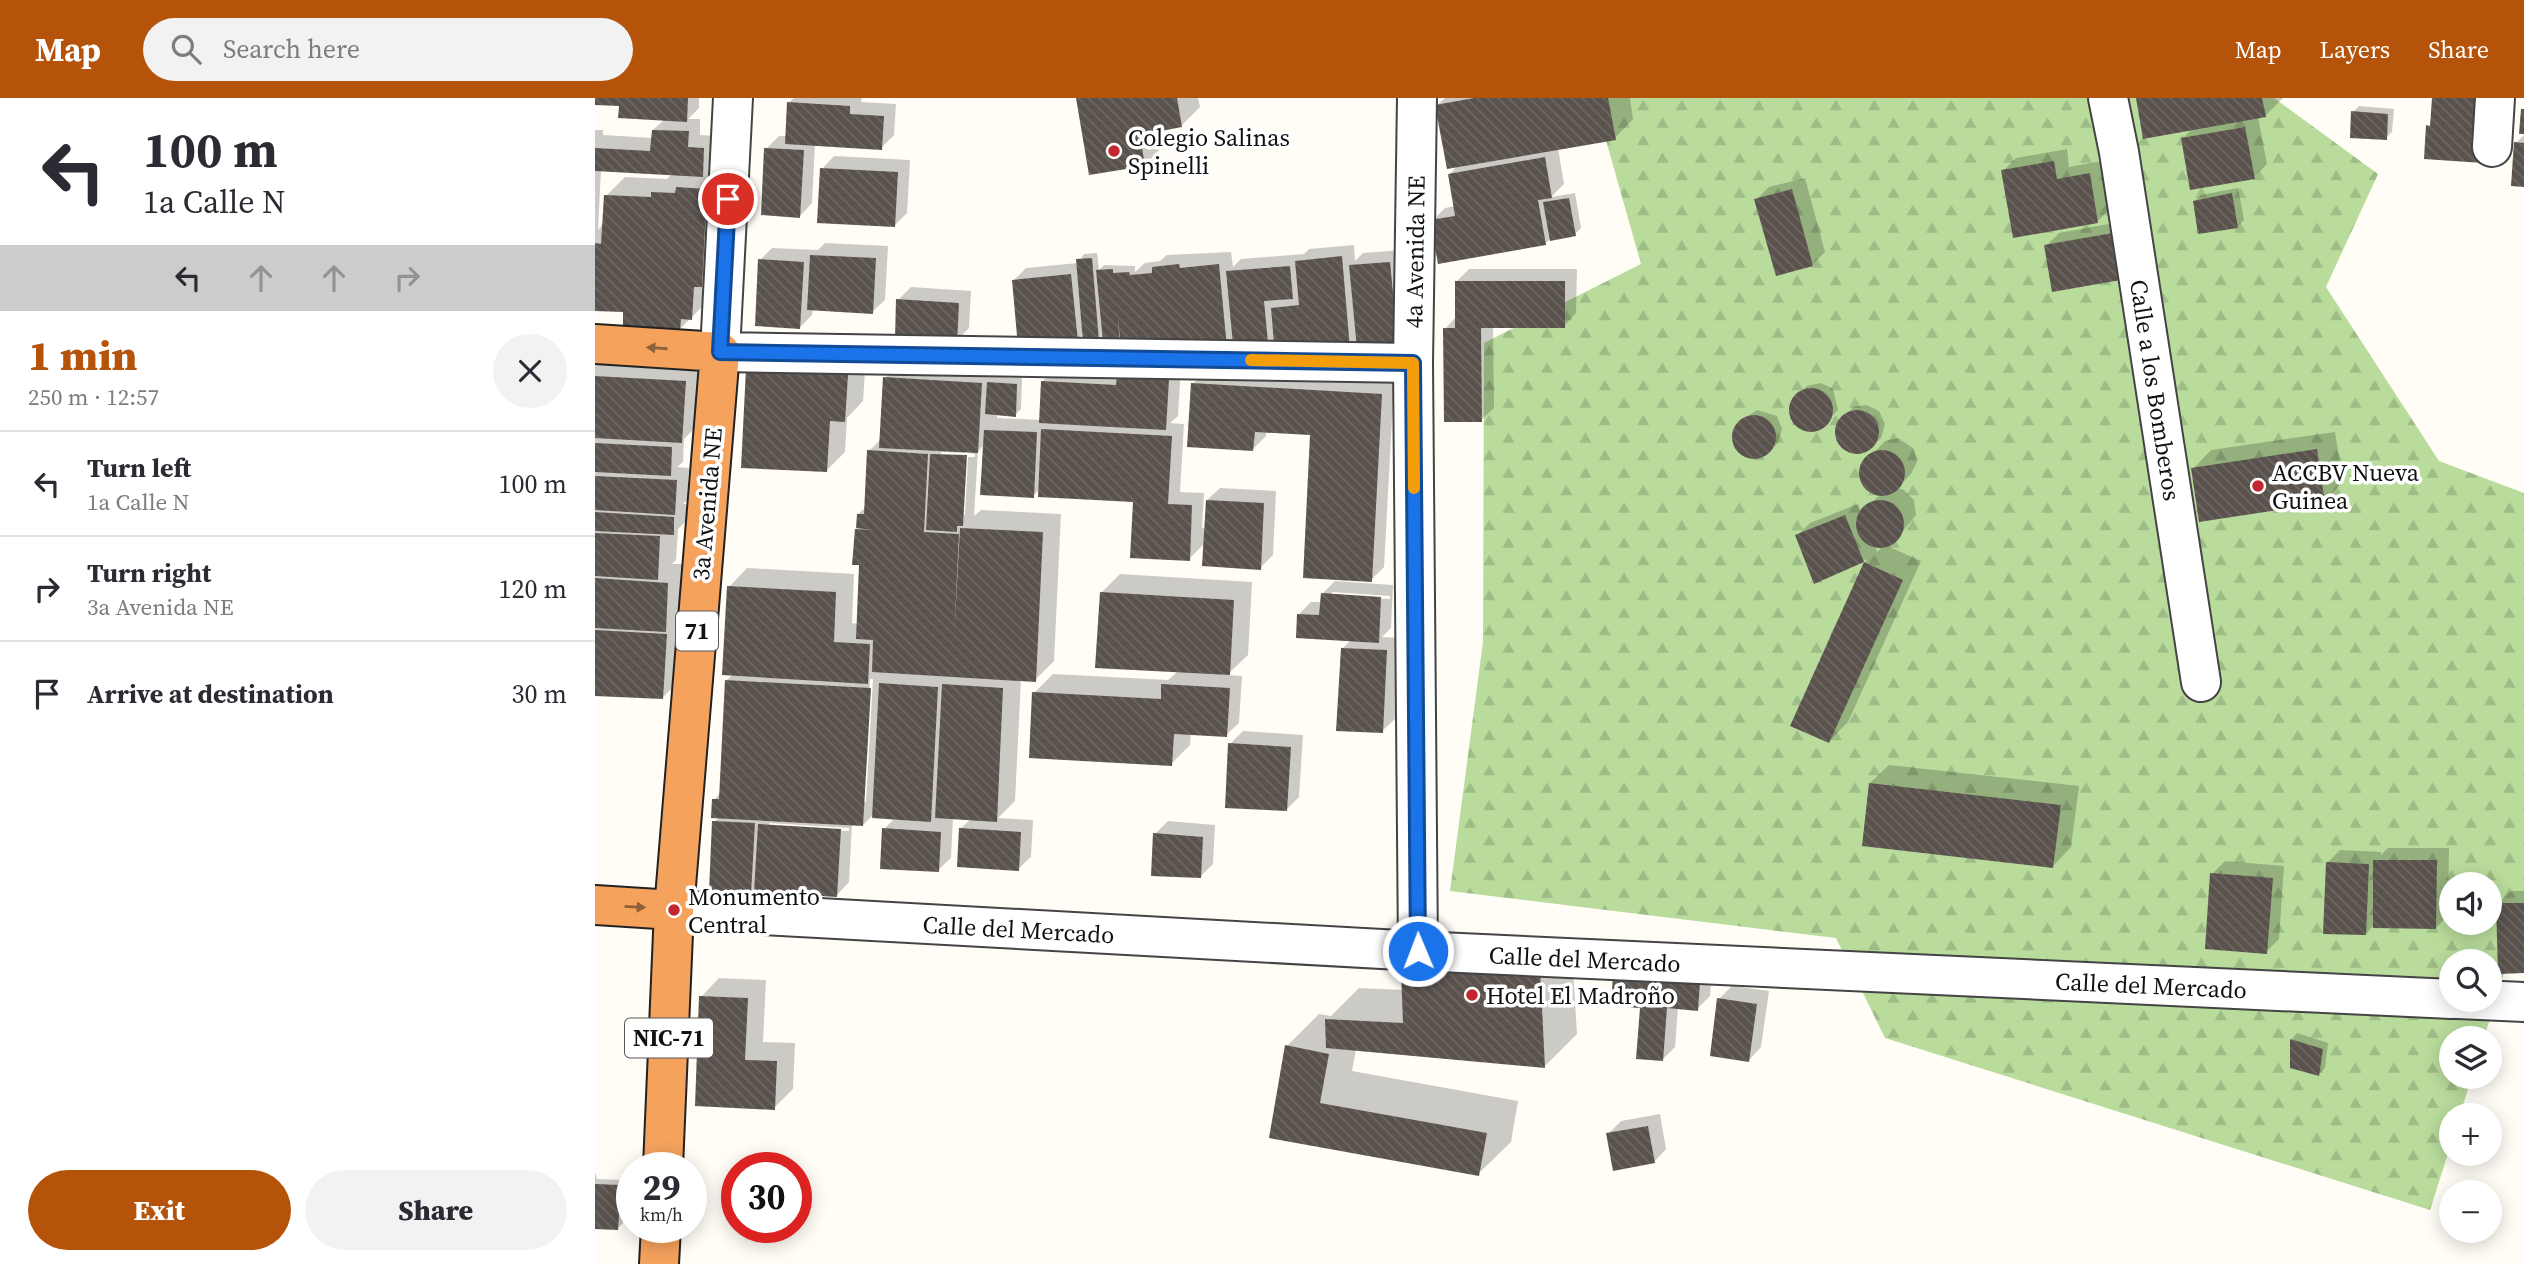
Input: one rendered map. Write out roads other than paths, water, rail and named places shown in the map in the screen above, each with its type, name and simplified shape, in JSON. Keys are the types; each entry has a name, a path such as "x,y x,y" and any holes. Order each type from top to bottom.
{"highway":[{"path":"595,344 720,352"},
{"name":"3a Avenida NE","path":"674,909 720,352"},
{"path":"595,905 674,909"},
{"name":"NIC-71","path":"664,1152 674,909"},
{"path":"659,1264 660,1243"}],"street":[{"name":"3a Avenida NE","path":"720,352 733,98"},
{"name":"4a Avenida NE","path":"1417,98 1413,363 1418,951"},
{"name":"Calle a los Bomberos","path":"2108,98 2119,152 2201,682"},
{"path":"2492,147 2495,98"},
{"path":"720,352 1413,363"},
{"name":"Calle del Mercado","path":"674,909 1418,951 2439,998"},
{"path":"2502,1001 2524,1002"}],"place":[{"name":"Colegio Salinas Spinelli","path":"1114,151"},
{"name":"ACCBV Nueva Guinea","path":"2258,486"},
{"name":"Monumento Central","path":"674,910"},
{"name":"Hotel El Madroño","path":"1472,995"}]}
